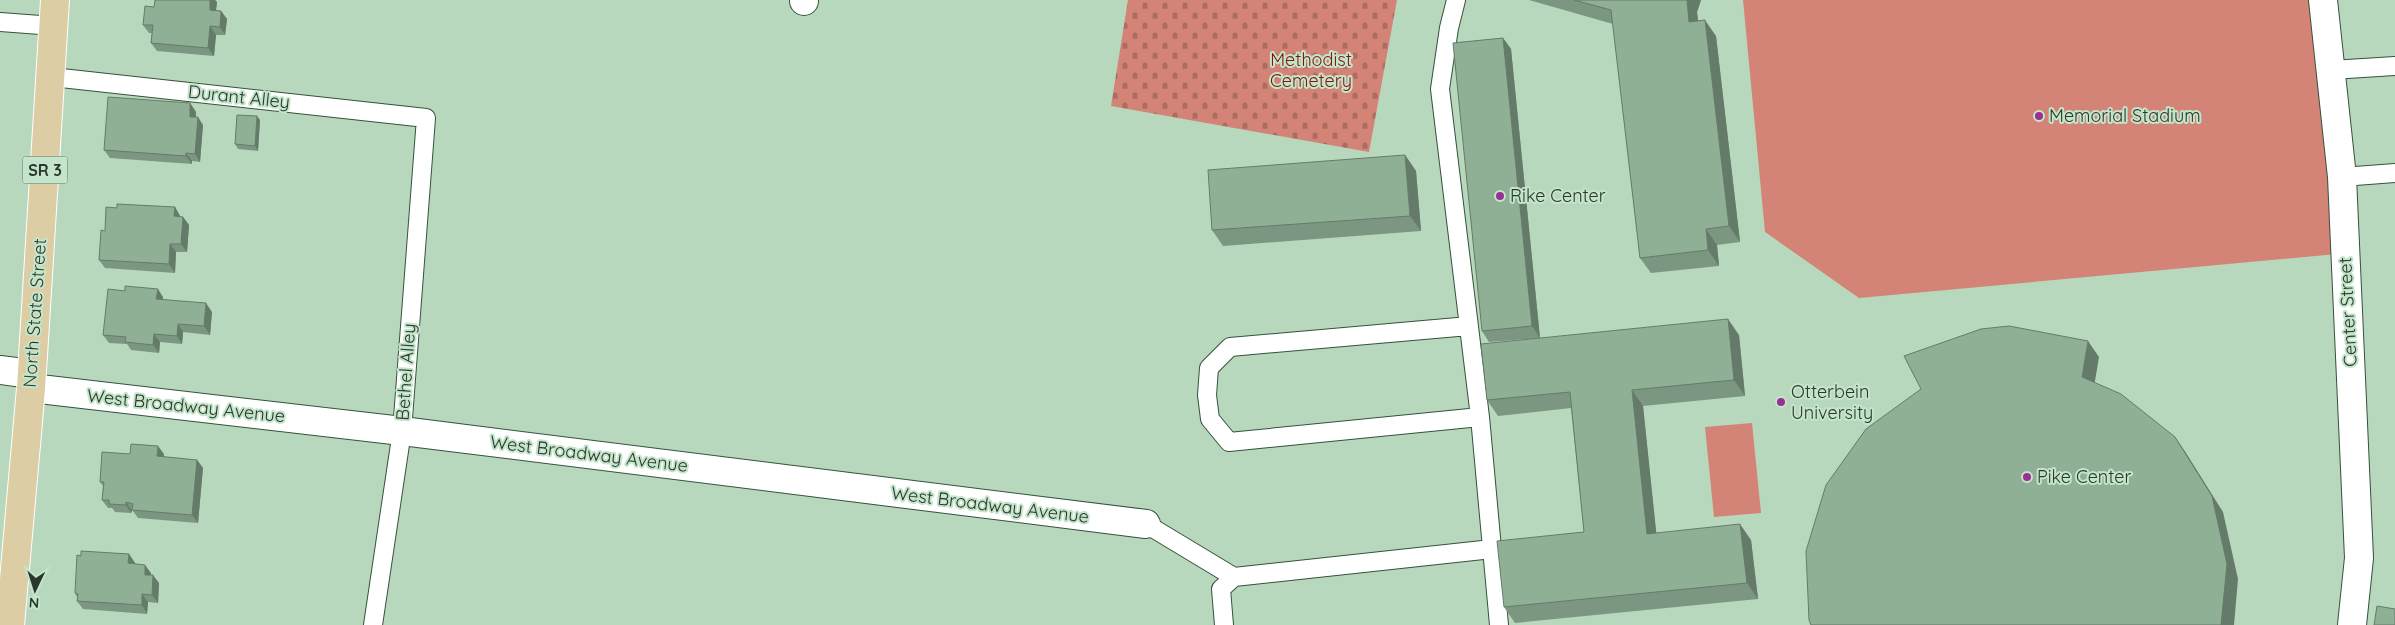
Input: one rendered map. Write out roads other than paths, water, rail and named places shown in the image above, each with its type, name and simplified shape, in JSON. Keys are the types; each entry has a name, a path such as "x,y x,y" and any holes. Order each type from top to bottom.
{"main road":[{"name":"North State Street","path":"10,625 31,381 55,13"}],"street":[{"name":"Center Street","path":"2323,0 2342,177 2359,558 2352,625"},
{"name":"West Broadway Avenue","path":"0,370 31,381 402,431 1146,524"}],"lane":[{"path":"1456,0 1440,89 1480,417 1499,625"},
{"path":"0,22 55,13"},
{"path":"2331,70 2395,66"},
{"name":"Durant Alley","path":"52,77 426,118"},
{"name":"Bethel Alley","path":"373,625 402,431 426,118"},
{"path":"2342,177 2395,173"},
{"path":"1469,326 1230,347 1209,368 1207,395 1210,419 1229,442 1480,417"},
{"path":"1146,524 1234,576 1492,549"},
{"path":"1224,625 1221,588 1234,576"}],"place":[{"name":"Memorial Stadium","path":"2039,116"},
{"name":"Rike Center","path":"1500,196"},
{"name":"Otterbein University","path":"1781,402"},
{"name":"Pike Center","path":"2027,477"}],"park label":[{"name":"Methodist Cemetery","path":"1311,70"}]}
